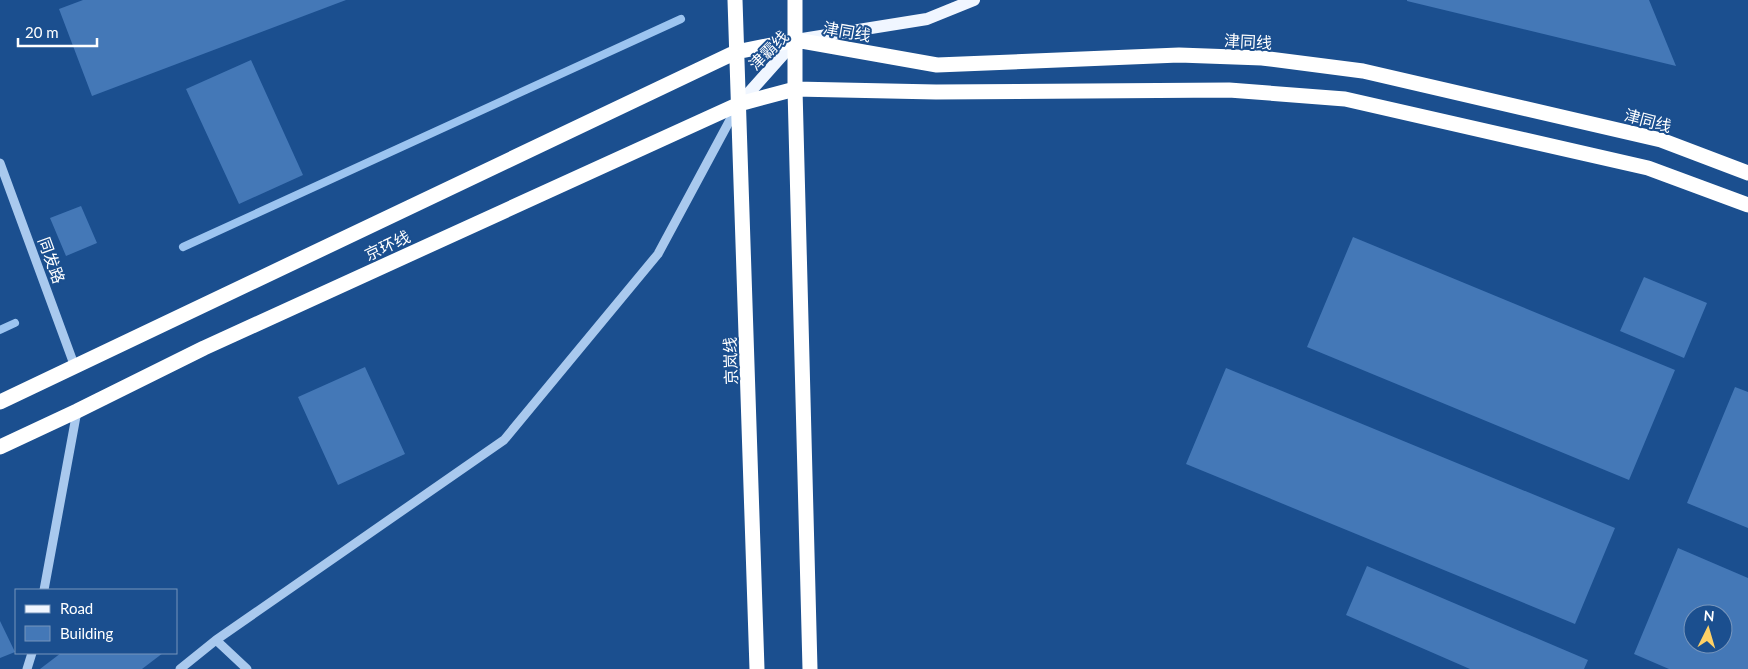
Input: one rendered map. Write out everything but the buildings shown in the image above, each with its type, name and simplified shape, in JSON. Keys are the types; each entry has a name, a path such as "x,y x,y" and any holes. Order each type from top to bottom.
{"highway":[{"name":"京岚线","path":"735,0 758,669"},
{"path":"795,0 795,90 810,669"},
{"name":"津同线","path":"736,52 796,40 937,65 1178,56 1262,58 1363,71 1661,140 1748,173"},
{"name":"京环线","path":"0,402 736,52"},
{"name":"京环线","path":"0,447 204,348 739,104 795,90"},
{"path":"795,90 936,92 1229,90 1345,99 1648,168 1748,205"}],"main road":[{"name":"津霸线","path":"739,104 796,40 927,19 974,0"}],"street":[{"path":"180,669 216,640 504,440 658,254 739,104"},
{"name":"同发路","path":"0,163 75,367"},
{"path":"44,589 77,411"},
{"path":"216,640 247,669"},
{"path":"27,669 32,654"}],"waterway":[{"path":"183,247 681,19"},
{"path":"0,330 15,323"}]}
